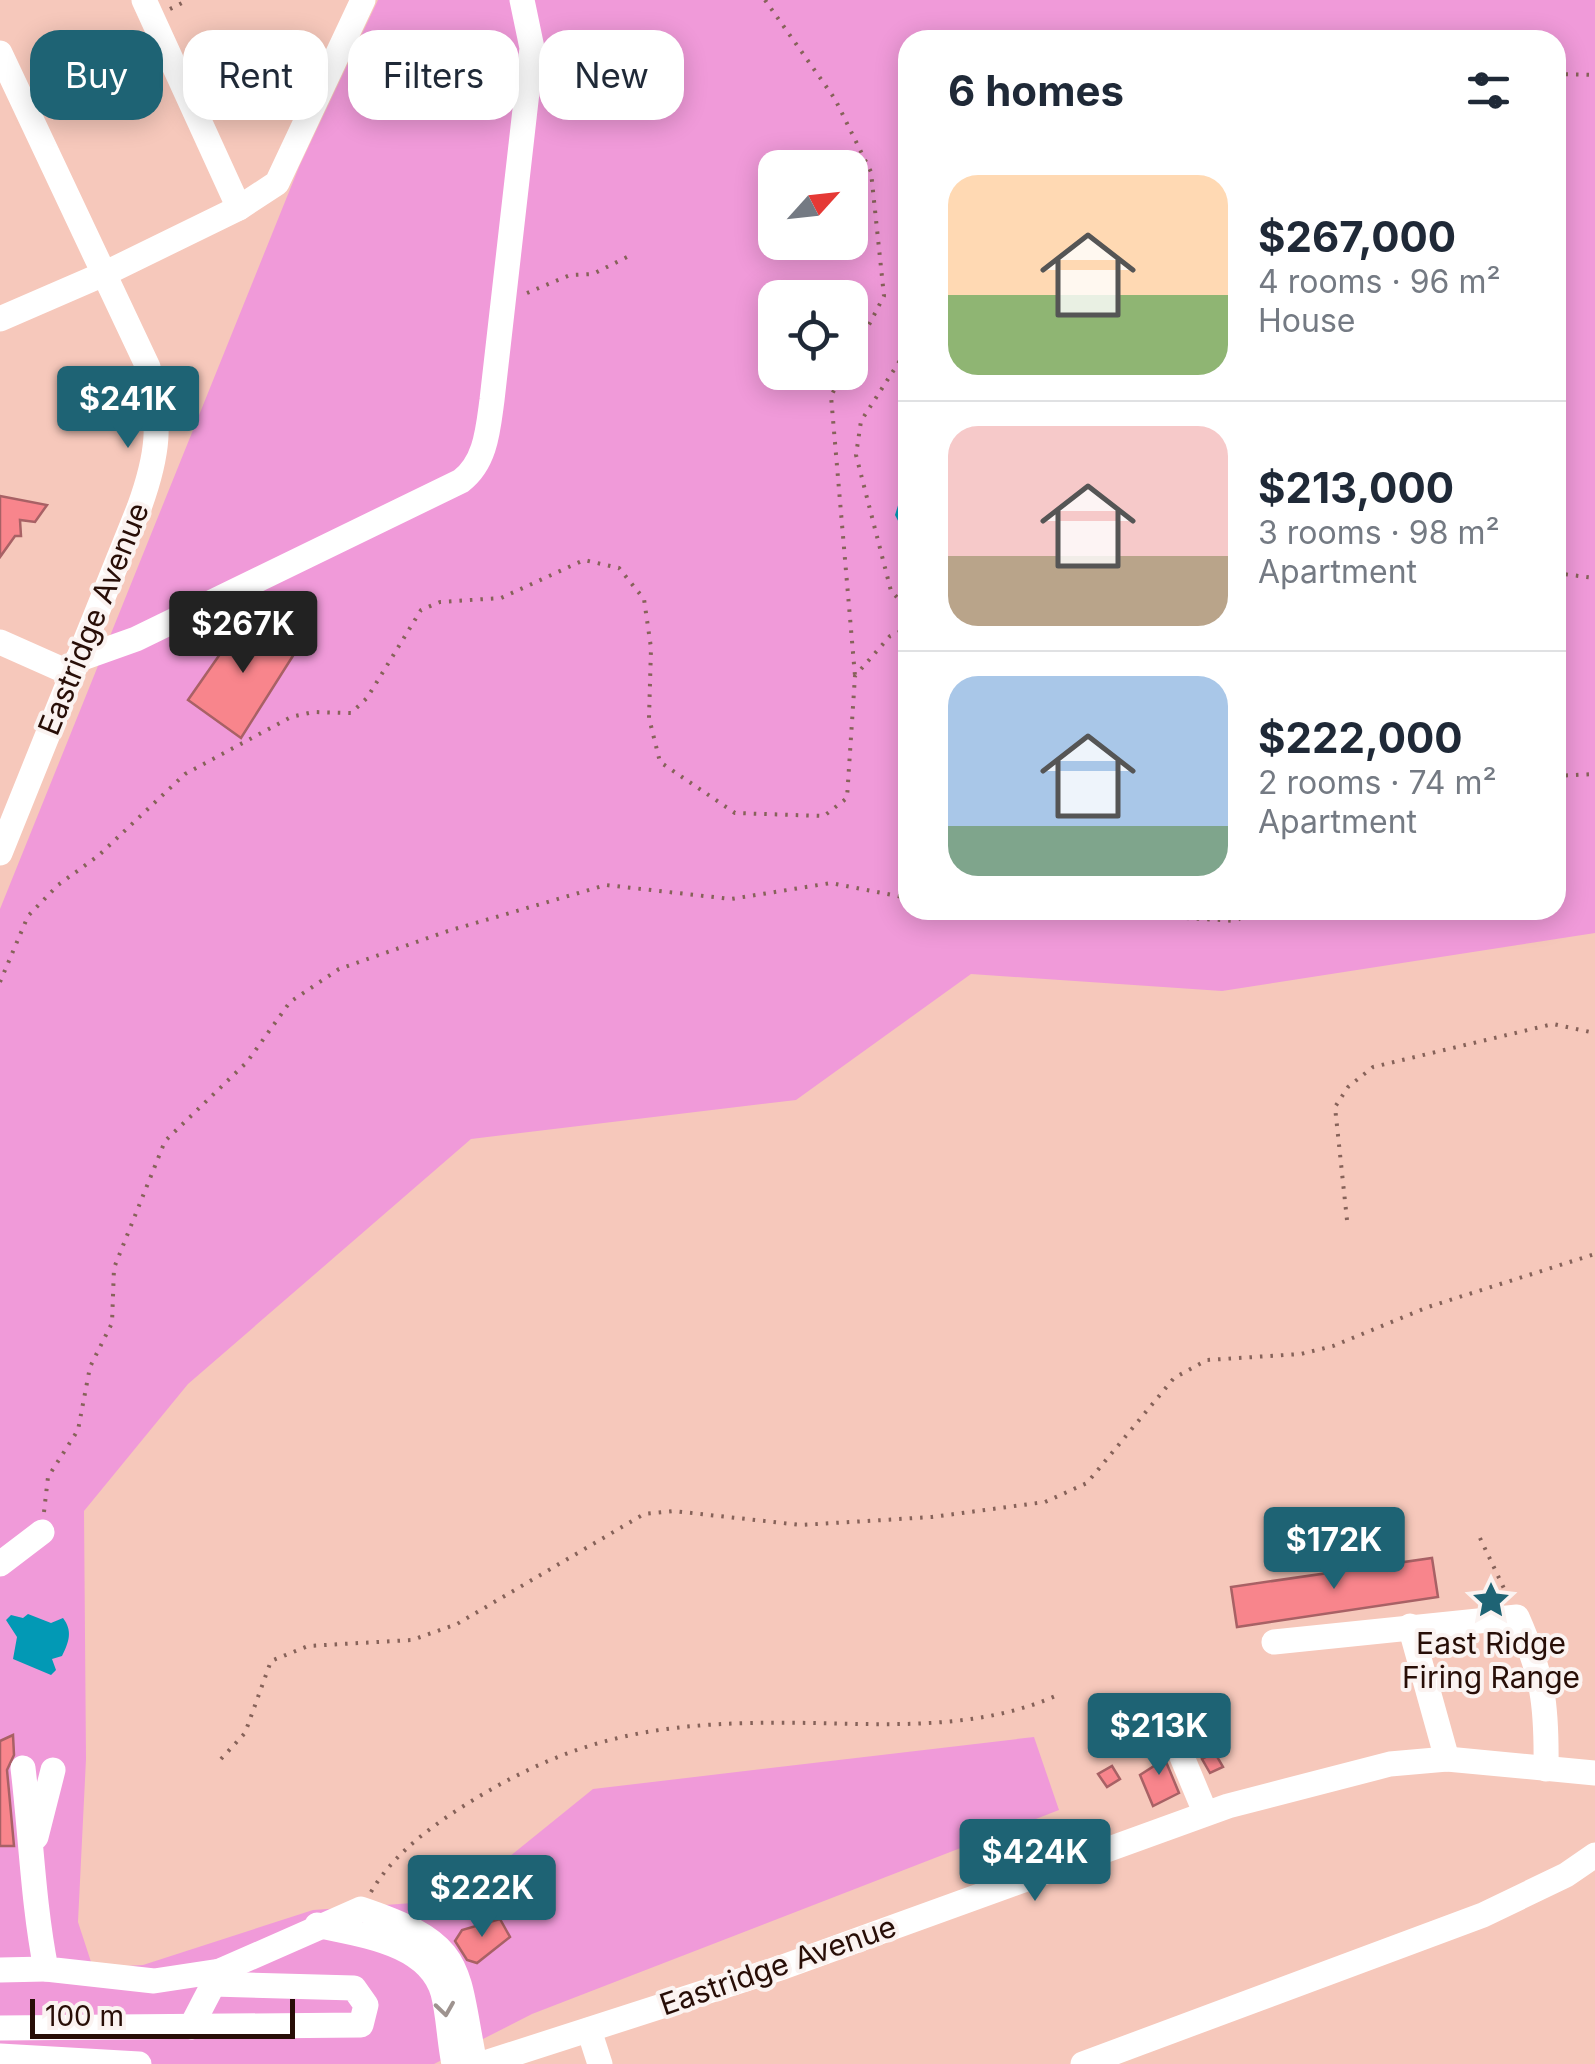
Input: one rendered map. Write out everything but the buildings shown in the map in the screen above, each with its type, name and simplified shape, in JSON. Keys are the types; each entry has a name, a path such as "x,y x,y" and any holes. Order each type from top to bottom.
{"street":[{"path":"144,0 239,208"},
{"path":"0,320 106,274 239,208 277,183 363,0"},
{"path":"0,642 75,667 468,476 486,439 532,48 522,0"},
{"name":"Eastridge Avenue","path":"0,53 148,367 159,416 155,464 0,854"},
{"path":"0,1564 42,1532"},
{"path":"1274,1642 1517,1617 1541,1671 1547,1712 1546,1768"},
{"path":"1410,1626 1447,1759"},
{"path":"1166,1722 1205,1812"},
{"name":"Eastridge Avenue","path":"479,2064 782,1968 1205,1812 1390,1764 1447,1759 1595,1773"},
{"path":"22,1768 34,1847 36,1921 46,1969"},
{"path":"34,1847 53,1770"},
{"path":"1083,2064 1483,1915 1566,1875 1595,1855"},
{"path":"190,2026 216,1977 317,1925 361,1909 410,1926 451,1960 464,1988 479,2064"},
{"path":"317,1925 388,1942 418,1958 436,1976 444,1993 454,2064"},
{"path":"0,1970 46,1969 154,1981 216,1977 354,1988 366,2005 361,2024 0,2028"},
{"path":"589,2030 600,2064"},
{"path":"0,2056 139,2064"}],"path":[{"path":"765,0 834,99 871,172 884,296 868,327"},
{"path":"1566,74 1595,74"},
{"path":"503,290 524,294 570,276 593,274 632,254"},
{"path":"898,365 861,420 856,456 891,591 898,598"},
{"path":"0,982 28,916 170,786 291,716 351,712 367,698 420,610 440,602 501,598 584,560 619,568 644,600 652,648 649,718 660,762 735,813 824,816 847,798 855,676 832,396 835,390"},
{"path":"1566,575 1595,578"},
{"path":"855,676 890,636 898,632"},
{"path":"1566,775 1595,774"},
{"path":"42,1532 48,1477 78,1430 90,1367 112,1323 114,1268 165,1141 246,1062 290,1002 339,969 448,931 606,886 731,899 831,883 898,896"},
{"path":"1347,1220 1335,1107 1348,1087 1373,1067 1553,1024 1595,1033"},
{"path":"222,1759 244,1733 271,1661 308,1646 412,1640 457,1624 644,1514 674,1511 801,1525 932,1517 1045,1502 1087,1482 1174,1378 1207,1360 1301,1354 1332,1346 1428,1307 1595,1254"},
{"path":"1480,1538 1517,1617"},
{"path":"361,1909 380,1878 428,1829 534,1764 583,1747 657,1729 706,1724 873,1727 954,1719 1042,1702 1060,1694"}],"shaded area":[{"path":"378,0 1595,0 1595,933 1222,991 971,974 796,1100 471,1139 188,1384 84,1511 86,1759 78,1922 93,1968 143,1965 313,1910 456,1900 593,1789 1034,1737 1059,1810 532,2014 434,2064 0,2064 0,909 299,167 321,120 328,120 328,106 348,63 348,120 519,120 519,30 364,30"}],"water":[{"path":"28,1614 51,1623 63,1618 68,1627 67,1646 62,1656 52,1659 56,1670 51,1675 13,1659 17,1637 6,1620 11,1615 23,1618"}],"place":[{"name":"East Ridge Firing Range","path":"1491,1600"}]}
